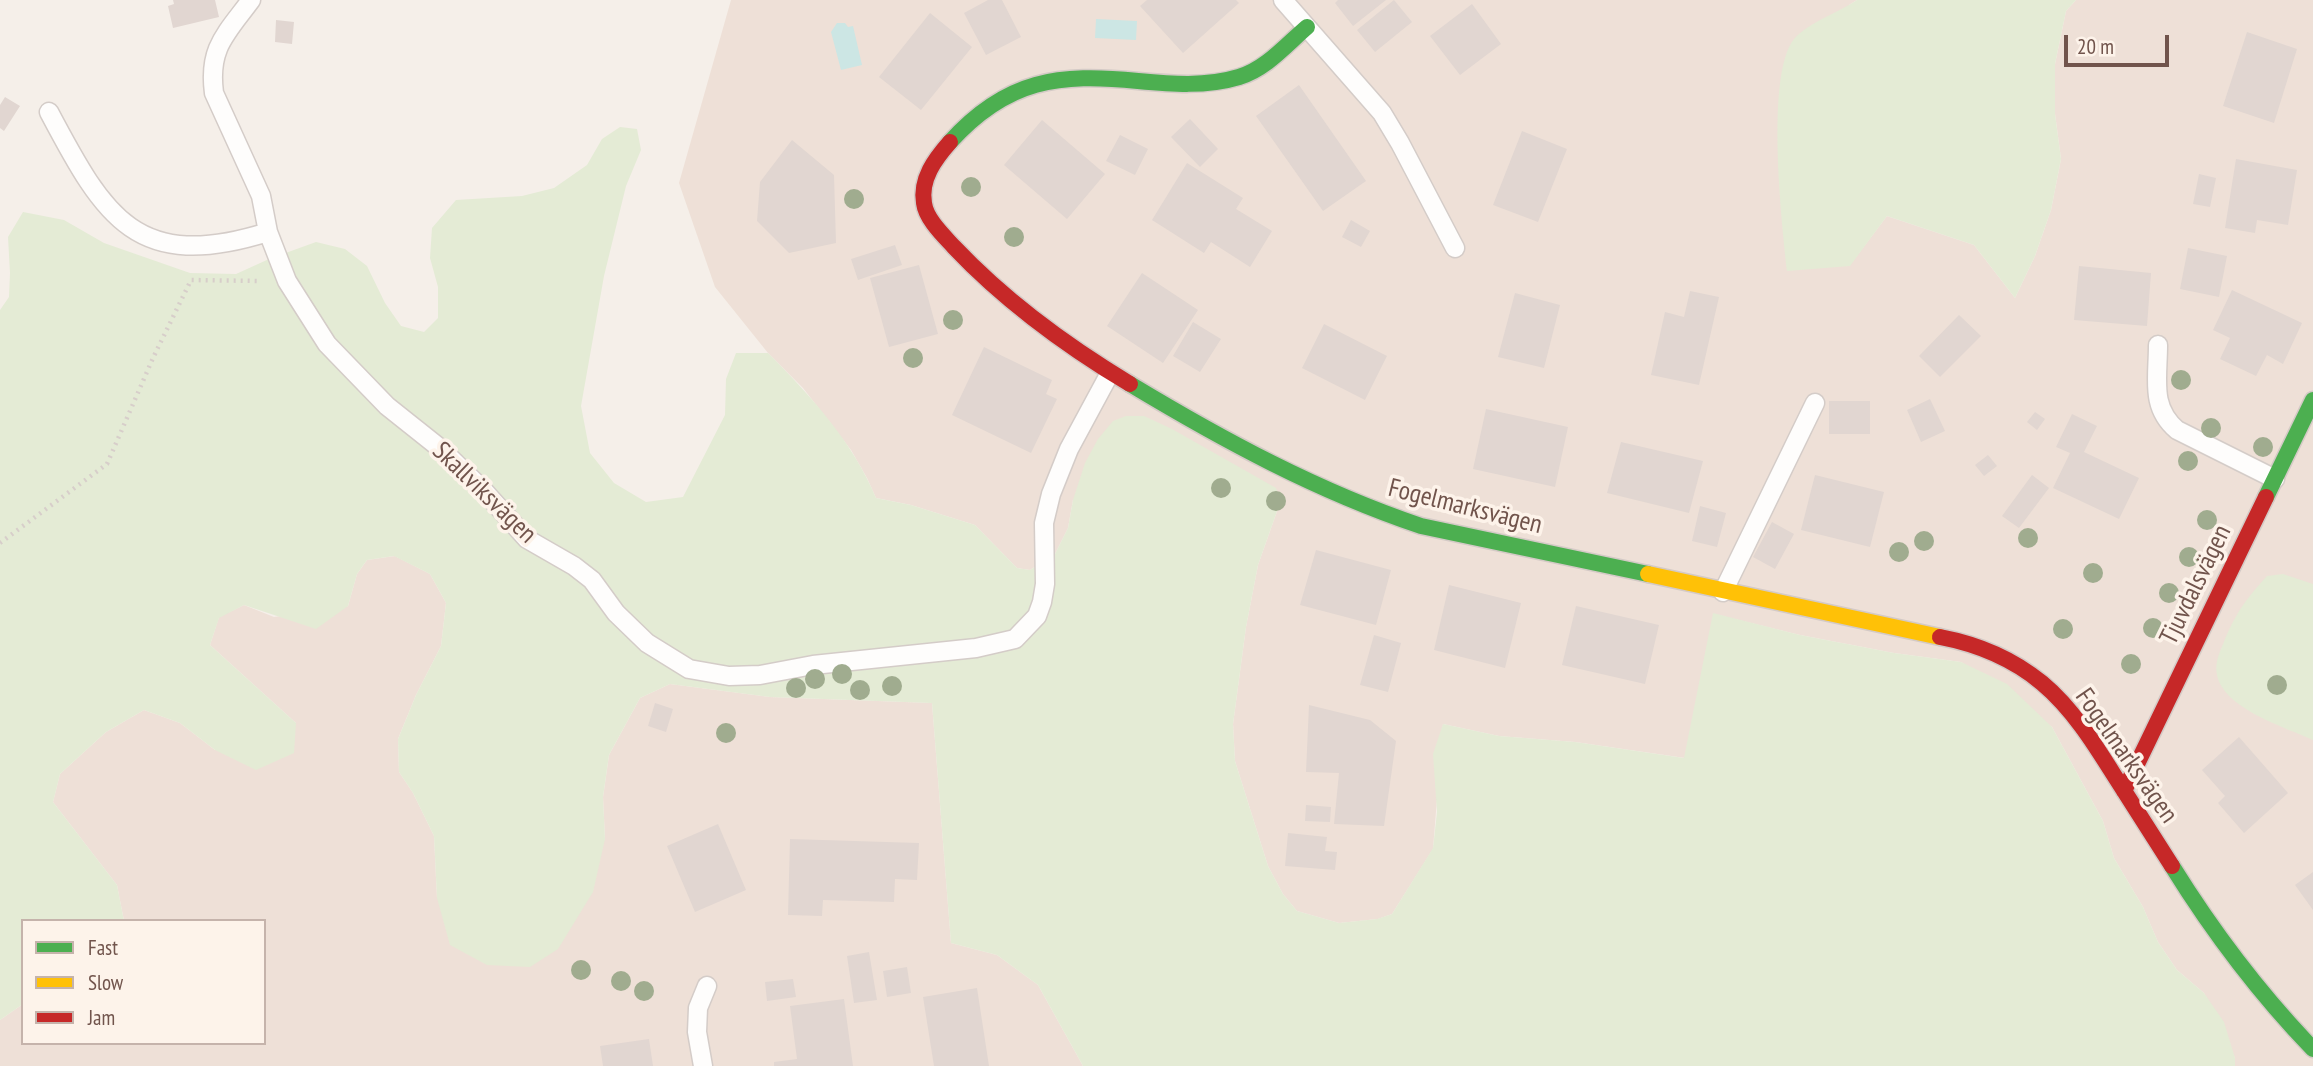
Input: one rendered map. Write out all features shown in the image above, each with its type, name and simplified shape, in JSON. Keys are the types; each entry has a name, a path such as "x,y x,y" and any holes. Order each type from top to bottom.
{"street":[{"name":"Fogelmarksvägen","path":"1307,27 1264,63 1242,76 1218,82 1180,85 1064,78 1040,82 1014,93 986,110 953,139 933,162 922,190 923,205 931,223 1039,326 1110,373 1193,423 1264,460 1382,514 1421,526 1966,642 2025,671 2048,689 2070,712 2214,932 2253,983 2313,1049"},
{"name":"Tjuvdalsvägen","path":"2124,791 2313,400"}],"lane":[{"name":"Skallviksvägen","path":"251,0 214,55 211,76 214,93 261,196 268,232 287,281 327,344 387,406 441,449 527,539 574,566 592,580 616,614 646,643 689,669 729,676 760,675 813,666 976,648 1015,639 1037,617 1042,601 1045,584 1044,523 1051,494 1069,449 1110,373"},
{"path":"1283,0 1382,113 1455,248"},
{"path":"49,112 81,173 103,202 125,224 149,239 178,246 235,242 268,232"},
{"path":"2158,345 2158,402 2166,420 2177,430 2275,480"},
{"path":"1723,592 1815,403"},
{"path":"703,1066 697,1032 698,1008 707,986"}],"path":[{"path":"0,543 107,464 153,358 191,280 287,281"}],"shaded area":[{"path":"731,0 1857,0 1849,5 1849,266 1887,216 1974,245 2015,298 2035,256 2051,210 2061,159 2055,114 2055,64 2066,11 2076,0 2313,0 2313,1066 2235,1066 2235,1058 2204,993 2177,970 2158,942 2143,907 2114,858 2103,821 2052,727 1961,662 1894,653 1800,635 1714,614 1685,758 1575,742 1499,736 1443,724 1433,849 1392,914 1378,919 1339,923 1297,911 1283,894 1268,866 1235,761 1233,724 1246,627 1258,565 1281,500 1073,500 1068,528 1055,554 1030,570 1017,568 975,525 911,505 876,498 851,450 803,388 768,353 715,287 679,183"},
{"path":"395,556 430,574 446,603 441,646 416,695 398,739 399,772 413,793 434,836 437,898 605,839 603,797 609,755 640,698 670,684 770,697 932,703 951,943 997,955 1038,985 1083,1066 0,1066 0,1020 21,1005 21,1045 266,1045 266,919 124,919 117,885 53,802 60,774 106,732 144,710 180,723 215,750 296,723 210,645 219,617 244,605 274,617 348,606 357,574 367,560"}],"green space":[{"path":"1857,0 2076,0 2066,11 2055,64 2055,114 2061,159 2051,210 2035,256 2015,298 1974,245 1887,216 1850,266 1787,271 1778,151 1780,84 1785,57 1800,33"},
{"path":"620,127 637,129 641,150 626,186 604,276 581,406 590,453 614,483 646,502 683,497 725,415 726,379 736,353 768,353 784,369 843,439 867,477 876,498 911,505 975,525 1017,568 1030,570 1055,554 1068,528 1073,500 1085,463 1098,439 1113,421 1126,416 1144,416 1172,429 1276,488 1281,500 1258,565 1246,627 1233,724 1235,761 1268,866 1283,894 1297,911 1339,923 1377,919 1392,914 1433,848 1437,812 1433,754 1443,724 1499,736 1575,742 1684,758 1713,613 1800,635 1894,653 1961,662 2007,684 2052,727 2103,821 2114,858 2143,907 2158,942 2177,970 2204,993 2224,1022 2235,1066 1083,1066 1038,985 997,955 951,943 932,703 770,697 670,684 640,698 609,755 603,797 605,839 593,892 558,949 530,967 487,965 450,945 437,898 434,836 413,793 399,772 398,739 416,695 441,646 446,603 430,574 394,556 367,560 357,574 348,606 316,629 244,605 219,618 210,645 296,723 294,753 256,770 215,750 180,723 144,710 106,732 60,774 53,802 117,885 124,919 21,919 21,1005 0,1020 0,310 9,297 8,237 23,212 64,220 104,243 190,273 236,274 316,242 345,249 367,266 385,303 401,326 424,332 438,318 438,287 430,258 432,228 456,200 522,196 554,188 587,165 602,139"},
{"path":"2283,574 2313,584 2313,740 2272,723 2243,707 2222,687 2217,675 2216,665 2220,652 2243,605 2267,576"}],"water":[{"path":"1096,19 1137,21 1136,40 1095,38"},
{"path":"837,23 853,26 862,65 841,70 831,32"}],"building":[{"path":"173,0 215,0 219,17 173,28 168,6 174,4"},
{"path":"988,0 1002,0 1021,37 986,55 964,13"},
{"path":"1147,0 1236,0 1239,3 1183,53 1140,6"},
{"path":"1338,0 1386,0 1353,26 1335,3"},
{"path":"1394,0 1412,22 1375,52 1357,30"},
{"path":"1472,4 1501,44 1460,75 1430,36"},
{"path":"930,13 972,47 921,110 879,77"},
{"path":"276,20 294,22 292,44 275,42"},
{"path":"2247,32 2297,49 2274,123 2223,106"},
{"path":"1299,85 1366,181 1323,211 1256,116"},
{"path":"5,97 20,106 4,131 0,128 0,105"},
{"path":"1190,119 1218,149 1200,167 1171,137"},
{"path":"1042,120 1105,174 1067,219 1004,165"},
{"path":"1522,131 1567,149 1538,222 1493,205"},
{"path":"1120,135 1148,149 1135,175 1106,161"},
{"path":"792,140 834,175 836,243 789,253 757,221 760,182"},
{"path":"2236,159 2297,170 2288,225 2257,220 2255,233 2225,228"},
{"path":"1187,163 1243,198 1236,209 1272,231 1250,267 1211,242 1204,253 1152,220"},
{"path":"2199,174 2216,178 2210,207 2193,204"},
{"path":"1351,220 1370,231 1361,247 1342,237"},
{"path":"895,245 902,265 858,280 851,259"},
{"path":"2188,248 2227,256 2219,297 2180,289"},
{"path":"919,265 938,334 889,347 870,278"},
{"path":"2079,266 2151,273 2147,326 2074,320"},
{"path":"1142,273 1198,310 1163,363 1107,326"},
{"path":"2232,290 2302,323 2283,364 2267,355 2256,376 2220,359 2230,338 2213,330"},
{"path":"1690,291 1719,297 1699,385 1651,375 1665,312 1684,317"},
{"path":"1515,293 1560,305 1544,368 1498,357"},
{"path":"1959,315 1981,336 1940,377 1919,356"},
{"path":"1193,322 1221,339 1200,372 1173,356"},
{"path":"1324,324 1387,356 1365,400 1302,368"},
{"path":"984,347 1052,380 1046,394 1057,399 1031,453 952,415"},
{"path":"1930,399 1945,431 1921,442 1907,410"},
{"path":"1829,401 1870,401 1870,434 1829,434"},
{"path":"1486,409 1568,427 1555,487 1473,469"},
{"path":"2035,412 2045,419 2037,430 2027,422"},
{"path":"2072,414 2097,426 2084,452 2139,478 2119,519 2053,488 2070,453 2056,447"},
{"path":"1621,442 1703,461 1689,513 1607,493"},
{"path":"1988,455 1997,466 1984,476 1975,465"},
{"path":"1815,475 1884,492 1870,547 1801,530"},
{"path":"2032,475 2049,488 2019,528 2002,516"},
{"path":"1700,506 1726,513 1717,547 1692,541"},
{"path":"1772,522 1794,534 1775,569 1753,557"},
{"path":"1316,550 1391,570 1376,625 1300,605"},
{"path":"1449,585 1521,603 1505,668 1434,650"},
{"path":"1576,606 1659,625 1645,684 1562,665"},
{"path":"1374,635 1401,643 1388,692 1360,685"},
{"path":"655,703 673,709 666,732 648,726"},
{"path":"1309,705 1370,720 1396,741 1384,826 1334,824 1339,773 1306,772"},
{"path":"2239,737 2288,793 2244,833 2218,803 2225,796 2202,770"},
{"path":"1306,805 1331,807 1330,822 1305,821"},
{"path":"718,824 746,890 695,912 667,846"},
{"path":"1288,833 1327,837 1325,851 1337,852 1335,870 1285,866"},
{"path":"790,839 919,843 917,880 895,879 894,902 823,900 822,916 788,915"},
{"path":"2313,872 2313,910 2295,885"},
{"path":"869,952 877,1000 854,1003 847,956"},
{"path":"907,967 911,993 887,997 883,971"},
{"path":"793,979 796,997 767,1001 765,982"},
{"path":"977,988 989,1066 934,1066 923,997"},
{"path":"844,999 853,1066 774,1066 774,1062 797,1059 790,1006"},
{"path":"649,1039 653,1066 603,1066 600,1046"}],"traffic: fast":[{"path":"950,142 992,105 1036,85 1083,78 1188,84 1227,80 1258,68 1307,27"},
{"path":"1130,384 1271,463 1382,512 1421,526 1648,574"},
{"path":"2266,497 2313,400"},
{"path":"2172,866 2238,961 2313,1049"}],"traffic: slow":[{"path":"1648,574 1940,637"}],"traffic: jam":[{"path":"950,142 934,162 924,186 925,209 936,226 974,267 1015,304 1059,338 1130,384"},
{"path":"2124,791 2266,497"},
{"path":"1940,637 1981,648 2007,660 2031,674 2053,693 2090,738 2172,866"}]}
